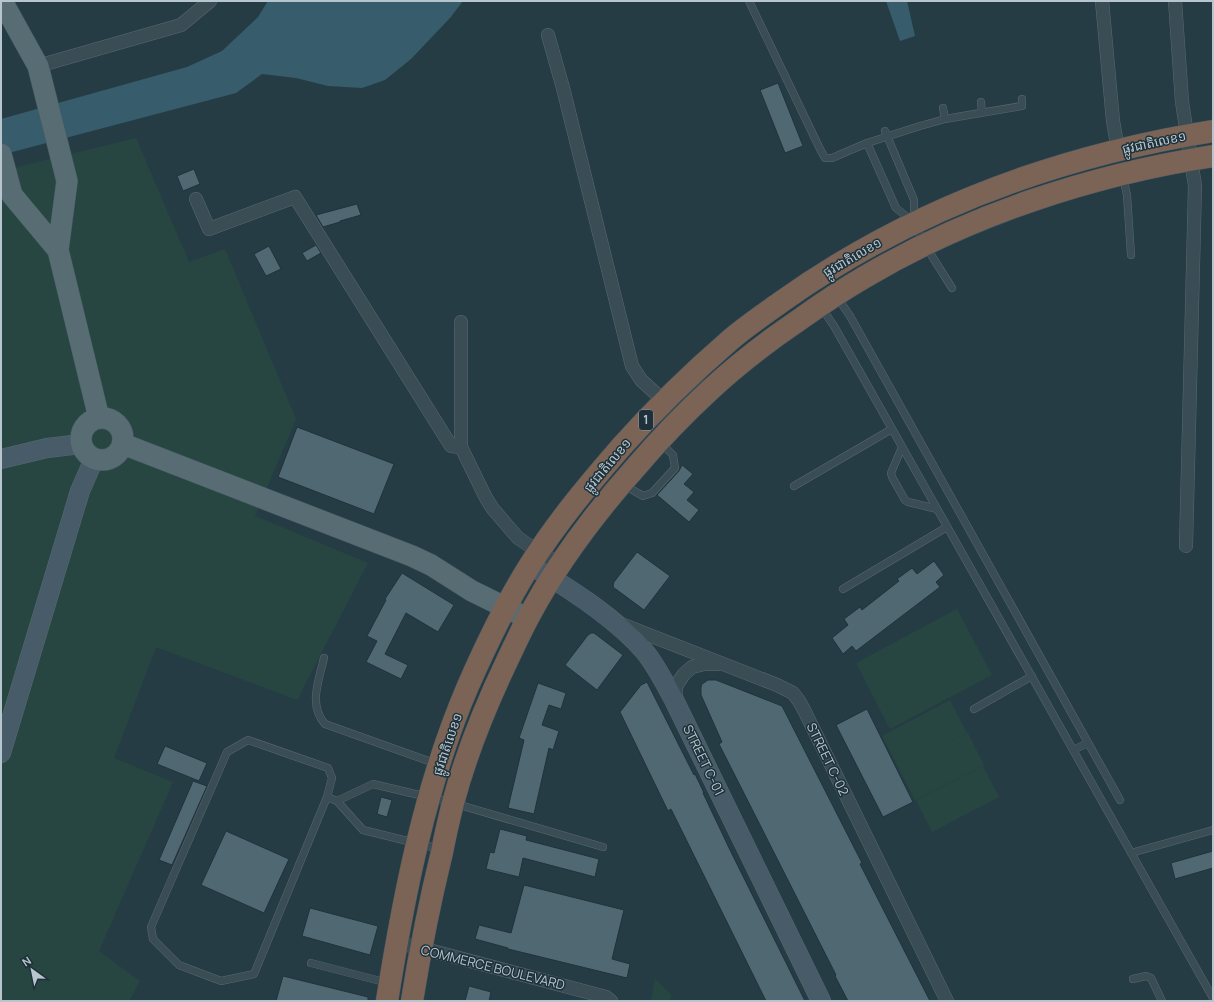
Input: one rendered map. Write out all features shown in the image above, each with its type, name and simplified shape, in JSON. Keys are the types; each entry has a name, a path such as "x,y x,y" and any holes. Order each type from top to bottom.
{"highway":[{"name":"ផ្លូវជាតិលេខ១","path":"388,992 409,879 429,797 449,734 468,686 506,607 534,558 603,467 640,426 696,370 731,339 782,301 821,274 851,256 914,223 997,186 1052,168 1118,150 1213,131"},
{"name":"ផ្លូវជាតិលេខ១","path":"412,1001 421,948 453,803 473,741 488,703 528,618 556,571 588,525 659,441 740,364 778,335 828,300 864,278 925,245 1005,210 1059,192 1122,174 1191,159 1213,156"}],"main road":[{"path":"2,1 40,73 67,181 58,250 99,418"},
{"path":"1,154 12,196 58,250"},
{"path":"99,418 108,418 118,425 122,431 123,444 119,452 114,457 107,460 101,460 87,451 80,439 82,431 86,424 90,421 99,418"},
{"path":"123,444 412,556 431,565 472,591 528,618"}],"street":[{"path":"40,73 181,25 210,1"},
{"path":"1102,1 1113,121 1118,150"},
{"path":"1175,1 1182,102 1195,186 1186,546"},
{"path":"548,35 563,88 632,366 641,380 664,401"},
{"path":"196,199 209,229 295,197 451,446 461,447"},
{"path":"461,322 461,447 486,498 534,558"},
{"path":"1,459 47,448 87,451 80,491 1,753"},
{"name":"STREET C-01","path":"534,558 556,571 612,620 646,653 658,670 821,1001"},
{"name":"STREET C-02","path":"612,620 726,664 793,693 799,701 947,1001"},
{"path":"675,702 676,686 684,674 692,667 704,664 726,664"},
{"name":"COMMERCE BOULEVARD","path":"397,943 606,997 611,1001"}],"lane":[{"path":"749,1 825,158 832,158 868,143 886,133 945,119 1022,106 1022,99"},
{"path":"981,102 982,113"},
{"path":"943,108 945,119"},
{"path":"917,118 920,126"},
{"path":"886,133 914,200 914,223"},
{"path":"868,143 896,208 914,223 925,245 952,288"},
{"path":"1122,174 1127,195 1131,255"},
{"path":"828,300 834,326 1213,998"},
{"path":"828,300 854,323 1120,800"},
{"path":"794,486 892,429"},
{"path":"622,484 642,496 652,493 675,468 673,455 659,441"},
{"path":"902,446 891,473 892,478 905,500 937,509"},
{"path":"843,589 947,527"},
{"path":"324,658 316,689 316,708 320,718 325,724 439,765"},
{"path":"974,709 1032,676"},
{"path":"248,740 328,768 332,778 326,797 254,974 221,981 178,965 153,939 151,927 227,752 248,740"},
{"path":"1073,750 1088,742"},
{"path":"337,801 373,784 453,803 603,847"},
{"path":"326,797 337,801 362,830 442,850"},
{"path":"1131,853 1213,830"},
{"path":"310,963 388,992"},
{"path":"1133,979 1146,976 1151,978 1162,1001"}],"green space":[{"path":"136,138 189,262 225,249 296,419 255,516 368,563 297,700 156,647 114,758 173,782 99,951 140,981 129,1001 1,1001 1,171"},
{"path":"957,609 992,675 890,729 856,663"},
{"path":"950,700 967,733 936,749 968,733 984,765 915,800 882,736"},
{"path":"983,766 999,797 932,832 916,800"},
{"path":"655,978 671,995 670,1001 651,1001"}],"water":[{"path":"268,1 463,1 450,18 411,59 385,80 362,88 328,86 296,78 262,74 236,93 1,155 1,119 187,67 222,51 258,17"},
{"path":"886,1 907,1 915,36 900,41"}],"building":[{"path":"778,83 803,146 785,153 760,90"},
{"path":"194,169 200,184 183,191 177,176"},
{"path":"357,204 361,215 323,227 316,215"},
{"path":"316,245 321,253 307,261 302,253"},
{"path":"269,246 281,269 266,276 254,254"},
{"path":"297,427 394,464 374,514 278,477"},
{"path":"682,465 693,474 684,484 694,492 687,500 699,510 689,522 657,495 679,471"},
{"path":"637,552 670,576 644,610 613,586 614,582"},
{"path":"934,561 944,575 936,582 940,587 856,651 852,646 843,654 832,638 848,625 844,619 860,607 862,610 899,581 897,579 912,568 917,574"},
{"path":"402,573 454,605 438,632 406,613 385,654 408,665 401,679 366,662 377,641 367,636 386,600 385,599"},
{"path":"591,633 594,633 623,655 597,690 565,665"},
{"path":"708,680 716,680 782,706 930,1001 848,1001 719,744 722,742 701,695 702,684"},
{"path":"647,682 694,775 695,774 730,850 805,1001 766,1001 671,809 668,811 620,712 641,685"},
{"path":"538,683 566,693 561,709 549,705 542,725 559,731 553,750 549,748 534,814 508,808 524,740 519,738"},
{"path":"867,709 913,802 883,817 836,725"},
{"path":"165,746 207,763 199,781 157,764"},
{"path":"193,781 207,786 172,865 159,860"},
{"path":"381,797 392,800 387,817 377,814"},
{"path":"500,829 527,836 526,840 599,859 595,877 523,858 519,877 486,869 490,852 494,853"},
{"path":"226,831 289,859 264,913 201,885"},
{"path":"1213,851 1213,868 1175,879 1171,863"},
{"path":"524,885 624,910 612,959 630,964 627,978 508,949 475,939 479,925 511,933"},
{"path":"310,908 378,926 370,955 302,936"},
{"path":"283,976 368,997 368,1001 276,1001"},
{"path":"469,986 491,992 489,1001 465,1001"}]}
